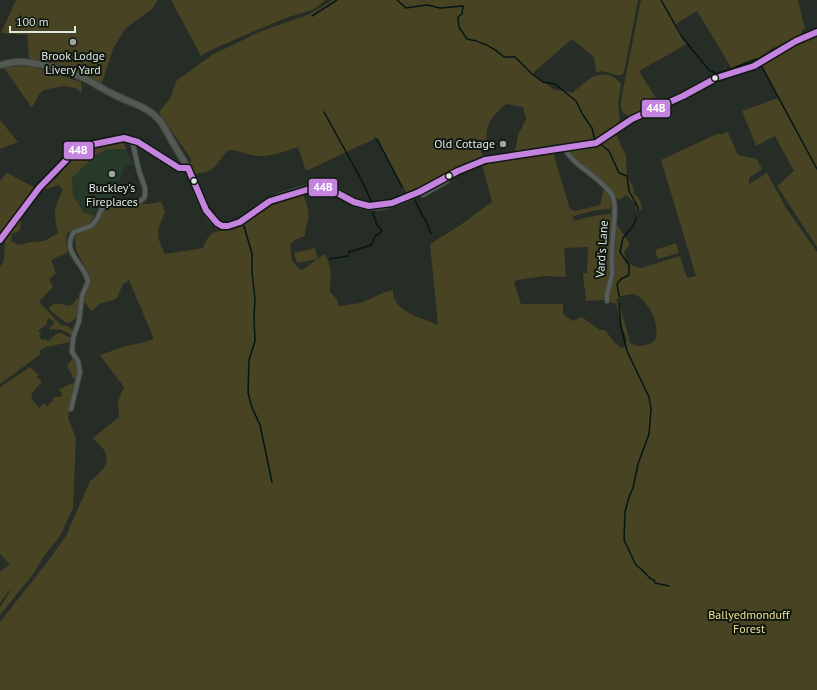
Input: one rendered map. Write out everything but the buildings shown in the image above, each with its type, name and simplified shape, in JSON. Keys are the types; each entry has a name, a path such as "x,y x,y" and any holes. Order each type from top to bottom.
{"street":[{"path":"0,65 9,62 24,62 67,72 87,80 154,114 161,122 194,179 204,208 213,220 220,226 229,227 270,202 314,187 329,188 341,193 349,200 359,204 376,207 392,204 418,193 474,163 487,159 590,145 603,139 632,119 683,96 716,78 758,63 796,41 817,32"},
{"path":"0,240 39,188 71,155 92,144 124,138 132,140 148,147 179,168 188,168"},
{"path":"71,409 80,372 78,361 72,352 73,338 79,321 82,296 88,282 82,268 73,255 70,247 71,240 74,232 91,226 101,210 108,204 122,200 138,202 143,199 145,188 139,171 132,140"},
{"name":"Vard's Lane","path":"564,148 576,162 605,186 614,199 612,275 607,301"},
{"path":"423,195 447,181 448,177"}],"shaded area":[{"path":"108,149 126,149 134,165 125,165 111,201 97,208 94,216 84,213 73,195 72,178 94,156"}],"green space":[{"name":"Brook Lodge Livery Yard","path":"16,0 158,0 152,9 125,29 113,49 101,86 80,74 29,58 27,35 1,33"},
{"path":"171,0 326,0 312,10 286,18 238,38 201,56"},
{"path":"333,0 638,0 624,72 622,75 616,75 603,71 596,72 594,57 572,39 533,73 555,90 562,90 572,93 590,78 600,75 611,76 618,80 621,84 618,105 620,121 605,134 593,141 515,152 518,135 526,119 523,107 506,104 490,122 487,132 487,146 480,149 484,158 408,196 378,140 374,136 374,139 306,171 298,147 267,156 229,150 224,154 217,165 209,171 197,174 193,172 190,164 191,159 159,112 170,98 177,80 212,55 259,32 310,14"},
{"path":"641,0 798,0 805,29 802,30 802,34 773,48 752,62 732,69 697,11 676,24 687,44 639,71 659,103 628,117 624,114 621,108 621,100"},
{"path":"817,34 817,247 777,186 794,171 775,136 756,146 742,111 778,98 762,66 796,44"},
{"path":"19,66 35,67 81,82 82,93 75,88 63,86 44,90 39,94 32,108 4,68"},
{"path":"0,120 18,142 0,149"},
{"path":"615,132 626,156 627,176 633,186 634,194 640,201 642,210 635,209 637,205 626,195 619,200 605,185 577,161 568,150 595,146 602,143"},
{"name":"Ballyedmonduff Forest","path":"728,132 738,155 757,159 762,169 749,178 749,184 767,173 786,208 817,252 817,690 0,690 0,622 66,536 90,481 97,476 105,465 105,452 93,438 119,417 118,401 124,387 100,355 126,346 154,339 129,280 123,284 117,298 101,303 91,311 84,301 89,286 89,279 88,273 76,250 75,237 79,233 89,229 103,210 112,205 124,202 150,204 161,201 165,213 160,224 158,234 165,254 203,248 207,239 213,233 221,230 235,229 262,210 303,194 308,213 305,236 290,244 292,261 300,270 304,269 324,254 330,267 330,292 336,298 339,306 361,303 393,290 394,298 397,304 403,309 416,317 438,325 430,244 459,226 492,202 482,164 500,159 553,152 570,209 575,211 600,205 604,189 610,198 610,209 596,210 574,216 572,215 574,221 611,213 611,222 615,222 630,244 624,252 627,262 635,267 641,268 680,256 687,278 696,276 661,160 719,133 720,135","holes":["588,247 587,273 583,273 584,287 586,288 586,301 604,299 615,304 616,302 622,327 627,339 625,347 621,348 605,330 600,330 582,317 573,321 563,314 563,304 521,304 514,282 517,280 544,276 566,277 564,248","634,294 644,301 655,320 655,340 643,346 630,343 619,302 616,301 620,296"]},
{"path":"123,141 126,149 108,149 94,156 72,178 73,195 84,213 94,216 88,225 67,233 66,242 68,252 51,260 56,273 49,279 53,287 39,302 62,326 66,325 74,331 71,335 59,329 50,330 49,328 54,324 54,322 49,318 47,319 47,324 38,331 41,334 39,336 42,340 45,339 49,341 56,334 61,333 71,338 70,342 46,347 39,351 41,354 0,384 0,267 4,260 5,239 21,216 20,230 12,234 11,241 18,245 44,241 58,233 55,221 55,211 63,190 59,185 42,190 57,177 75,156 89,149"},
{"path":"7,173 34,187 0,233 0,181"},
{"path":"676,243 679,253 658,259 655,250"},
{"path":"315,248 318,259 297,263 294,253"},
{"path":"77,298 79,298 78,316 70,323 65,322 50,310 49,307 51,305 72,305"},
{"path":"73,358 78,367 68,418 76,438 73,508 60,536 44,556 34,573 0,615 0,607 11,590 0,603 0,572 10,564 0,554 0,387 30,367 39,375 37,377 41,380 41,383 31,394 33,401 39,408 44,403 47,406 54,397 61,397 62,394 59,389 75,382 67,365"}],"waterway":[{"path":"312,16 337,0"},
{"path":"397,0 406,8 427,5 440,8 463,6 462,14 458,17 459,27 467,39 478,41 487,45 504,57 515,57 532,74 543,82 555,84 576,101 592,128 594,137 597,141"},
{"path":"661,0 682,37 709,70 715,73"},
{"path":"718,73 759,59"},
{"path":"761,65 817,169"},
{"path":"324,112 361,179 372,203"},
{"path":"377,139 402,187"},
{"path":"599,143 609,151 619,173 627,176 629,191 638,209"},
{"path":"414,198 431,234"},
{"path":"349,254 349,252 371,245 376,235 382,230 376,224 376,220 373,215 374,209"},
{"path":"619,296 617,284 621,279 629,275 629,265 620,252 623,238 633,226 637,217"},
{"path":"244,226 252,254 255,299 255,341 249,360 248,392 251,405 260,425 272,482"},
{"path":"330,259 348,256"},
{"path":"619,303 621,327 627,351 649,397 651,409 649,434 638,464 633,488 625,512 624,540 636,565 654,580 655,583 669,586"}],"transit line":[{"name":"44B","path":"188,168 206,210 217,223 222,226 228,226 240,222 270,201 316,187 328,188 354,202 369,206 392,203 419,192 458,171 485,160 596,143 632,119 683,96 716,78 754,66 796,41 817,32"},
{"name":"44B","path":"0,240 39,188 71,155 85,146 124,138 138,142 179,168 188,168"}],"place":[{"name":"Brook Lodge Livery Yard","path":"73,42"},
{"name":"Old Cottage","path":"503,144"},
{"name":"Buckley's Fireplaces","path":"112,174"}]}
